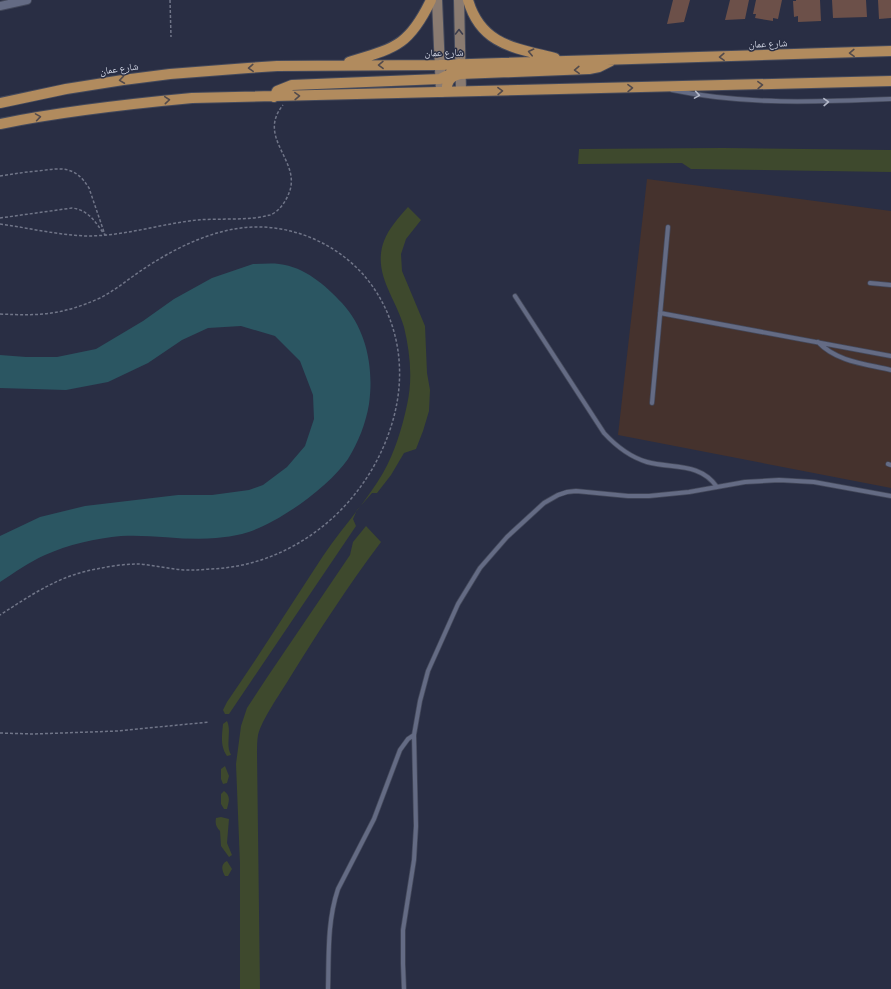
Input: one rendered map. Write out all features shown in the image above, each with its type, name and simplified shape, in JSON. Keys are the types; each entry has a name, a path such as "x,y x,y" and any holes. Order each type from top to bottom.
{"main road":[{"path":"339,66 388,50 397,45 419,24 431,0"},
{"path":"437,0 439,66 440,79 444,92"},
{"path":"459,0 461,91"},
{"path":"468,0 478,22 499,42 512,48 569,61"},
{"name":"شارع عمان","path":"0,103 66,88 123,80 170,74 262,67 439,66 460,69 569,61 891,52"},
{"path":"274,97 277,91 292,85 440,79 460,69 589,69 599,67 614,60"},
{"path":"444,92 448,81 460,69"},
{"path":"0,124 130,104 192,98 461,91 658,88 891,81"}],"street":[{"path":"0,6 28,0"}],"lane":[{"path":"658,88 703,96 755,101 813,102 891,99"},
{"path":"652,403 668,227"},
{"path":"870,283 891,285"},
{"path":"515,296 609,439 629,454 646,462 699,472 709,478 717,487"},
{"path":"660,313 891,356"},
{"path":"818,342 830,353 841,358 891,370"},
{"path":"404,989 404,930 414,860 416,826 414,735 420,701 428,671 458,604 480,568 493,552 544,503 558,495 572,492 649,496 689,492 761,481 796,480 891,496"},
{"path":"328,989 331,913 338,889 374,819 400,750 408,739 414,735"}],"path":[{"path":"170,0 171,37"},
{"path":"0,224 56,234 87,236 122,233 197,220 251,217 270,214 283,204 287,198 292,181 290,170 275,136 275,121 280,108 285,102 296,95"},
{"path":"0,176 60,168 76,174 86,182 90,188 105,235"},
{"path":"0,218 72,208 83,211 91,216 105,235"},
{"path":"0,314 43,315 64,312 103,297 155,262 186,245 235,229 250,227 276,228 308,237 331,248 343,256 363,275 379,297 390,319 397,344 399,366 398,389 394,416 386,441 373,468 357,492 343,508 328,523 305,539 271,556 227,568 184,570 138,564 86,571 44,587 0,615"},
{"path":"0,733 69,734 118,732 209,722"}],"shaded area":[{"path":"647,179 891,211 891,488 618,435"}],"green space":[{"path":"723,148 891,150 891,172 691,169 682,163 578,164 579,149"},
{"path":"408,207 421,220 406,239 401,254 402,271 425,326 427,373 430,390 429,411 416,449 404,453 391,475 377,493 372,493 360,506 383,473 395,448 409,395 410,366 406,336 400,316 386,285 381,264 381,253 386,236 394,223"},
{"path":"356,511 353,519 356,526 229,714 225,714 223,710 227,702 323,556"},
{"path":"366,526 381,542 345,592 311,644 267,714 258,735 260,989 240,989 240,864 236,764 241,726 247,708 350,555 353,542"},
{"path":"227,721 229,729 229,751 231,755 227,756 222,745 222,737 223,724"},
{"path":"225,766 229,776 227,783 223,784 221,779 221,769"},
{"path":"224,791 229,797 227,809 224,809 221,804 221,794"},
{"path":"221,817 229,819 227,843 232,855 229,857 221,846 220,831 216,824 216,818"},
{"path":"227,861 232,869 228,876 225,876 222,866"}],"water":[{"path":"253,264 279,264 306,273 314,278 342,303 351,314 357,325 367,350 370,391 368,411 364,426 348,459 328,482 300,504 270,523 239,535 204,539 121,536 92,540 72,545 45,555 27,564 0,582 0,536 40,517 85,506 178,495 212,495 249,490 263,485 287,467 305,446 314,419 313,395 300,361 275,336 241,326 208,328 182,340 148,363 108,382 66,390 0,388 0,355 57,357 96,349 143,321 174,299 212,278"}],"building":[{"path":"673,0 690,0 684,22 667,24"},
{"path":"730,0 749,0 745,19 725,20"},
{"path":"756,0 782,0 778,19 773,18 773,21 755,18 756,14 753,14"},
{"path":"820,0 821,21 798,22 798,16 794,17 793,1"},
{"path":"832,0 866,0 867,17 833,18"},
{"path":"878,0 891,0 891,18 879,19"}]}
